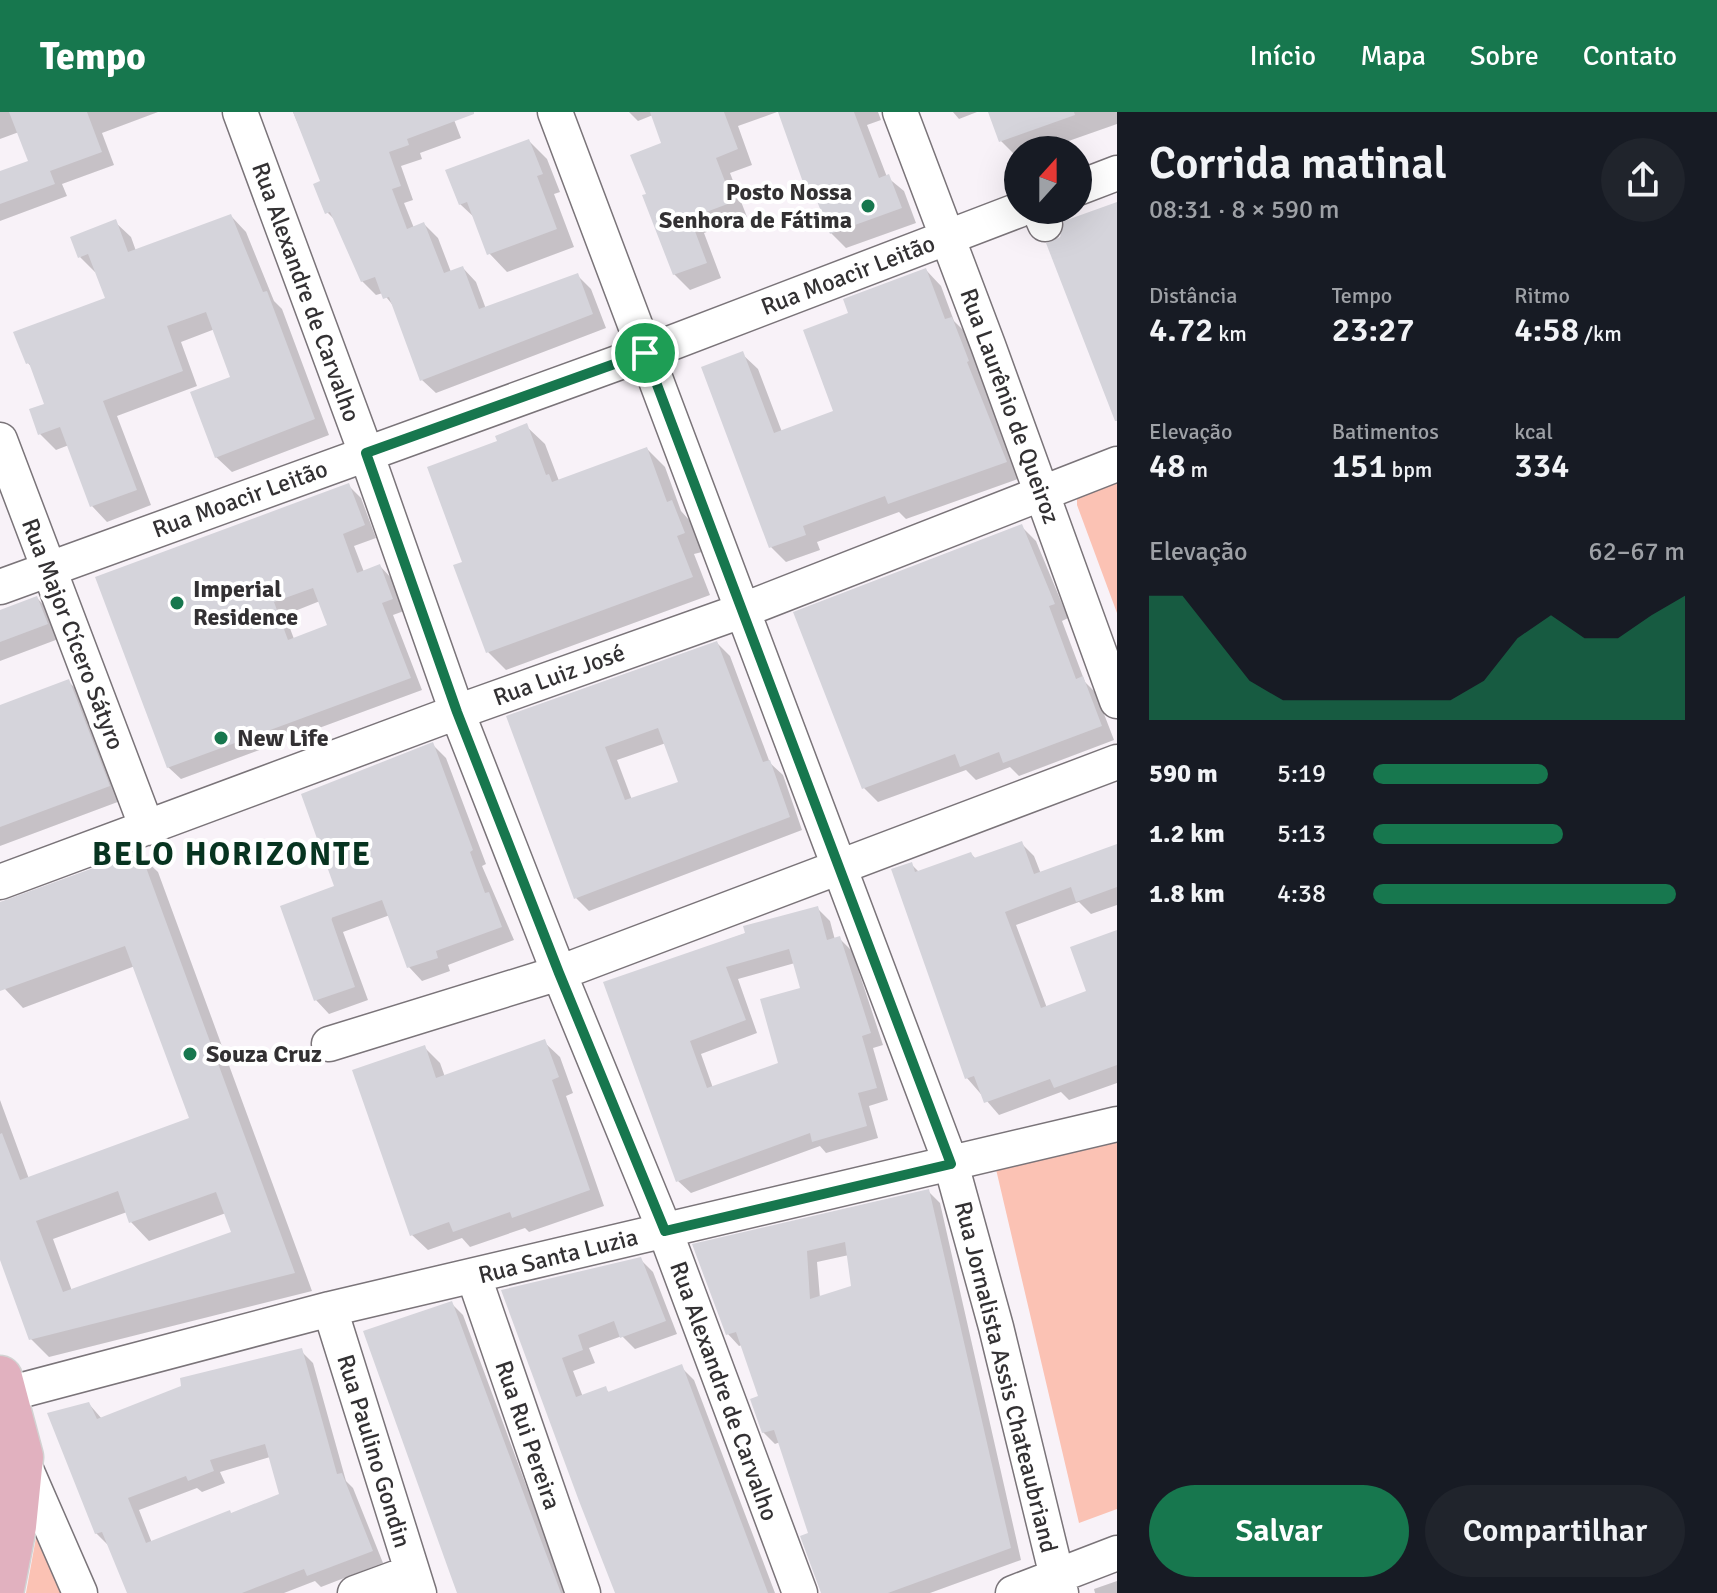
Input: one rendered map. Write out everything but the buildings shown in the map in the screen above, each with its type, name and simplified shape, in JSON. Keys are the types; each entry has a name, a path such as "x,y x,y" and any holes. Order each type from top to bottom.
{"main road":[{"path":"1,1593 14,1526 21,1457 2,1389"}],"street":[{"name":"Rua Alexandre de Carvalho","path":"240,112 366,453 457,712 559,973 665,1231 800,1593"},
{"name":"Rua Jornalista Assis Chateaubriand","path":"555,112 951,1164 996,1327 1059,1585"},
{"name":"Rua Laurênio de Queiroz","path":"900,112 1117,701"},
{"path":"1092,183 1117,173"},
{"name":"Rua Moacir Leitão","path":"0,587 645,353 947,237 1004,223"},
{"name":"Rua Major Cícero Sátyro","path":"0,440 147,828"},
{"name":"Rua Luiz José","path":"0,882 457,712 741,611 1117,464"},
{"path":"329,1044 559,973 1117,762"},
{"name":"Rua Santa Luzia","path":"2,1389 1117,1124"},
{"name":"Rua Rui Pereira","path":"474,1277 583,1593"},
{"name":"Rua Paulino Gondin","path":"330,1309 416,1583"},
{"path":"21,1457 80,1593"},
{"path":"1013,1593 1059,1585 1117,1553"},
{"path":"355,1593 416,1583"}],"shaded area":[{"path":"1117,477 1117,613 1077,505 1077,495"},
{"path":"1117,1136 1117,1509 1079,1523 995,1165"},
{"path":"39,1521 68,1593 26,1593"}],"place":[{"name":"Posto Nossa Senhora de Fátima","path":"868,206"},
{"name":"Imperial Residence","path":"177,603"},
{"name":"New Life","path":"221,738"},
{"name":"Souza Cruz","path":"190,1054"}],"district":[{"name":"BELO HORIZONTE","path":"232,854"}],"route":[{"path":"645,353 951,1164 665,1231 559,973 457,712 366,453 645,353"}]}
